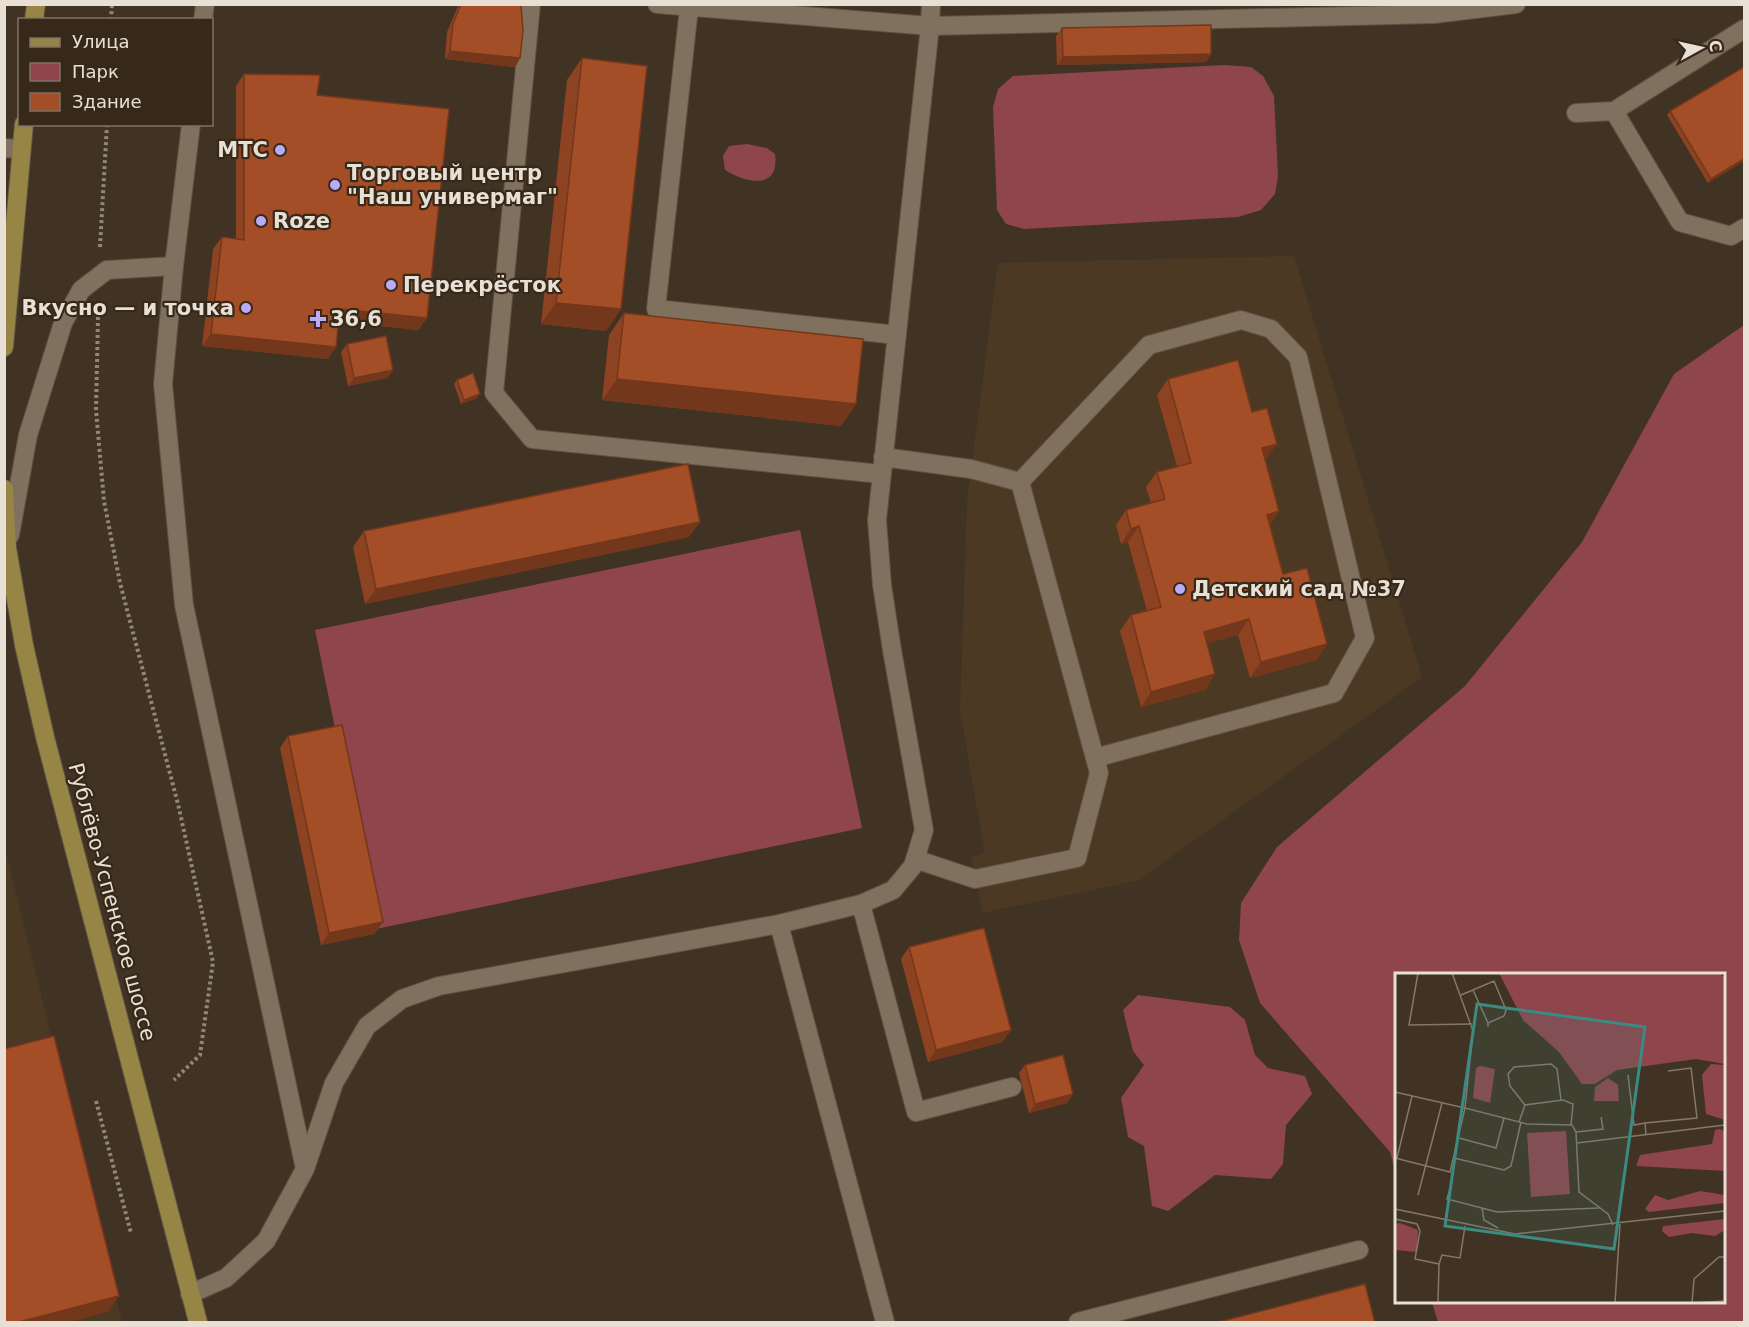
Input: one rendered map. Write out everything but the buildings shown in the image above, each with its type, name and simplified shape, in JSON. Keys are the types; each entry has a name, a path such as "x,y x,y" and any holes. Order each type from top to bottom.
{"main road":[{"path":"4,347 13,149 23,126"},
{"name":"Рублёво-Успенское шоссе","path":"4,489 7,548 24,645 45,737 198,1323"}],"street":[{"path":"531,4 494,393 532,439 882,466 971,469 1020,482"},
{"path":"657,4 930,26 1434,14 1516,4"},
{"path":"190,1294 226,1278 266,1241 305,1169 334,1083 367,1026 402,999 440,986 779,924 861,904 892,890 913,866 924,830 882,585 877,520 932,4"},
{"path":"689,8 656,309 897,335"},
{"path":"1576,113 1614,111 1744,29"},
{"path":"1614,111 1680,222 1731,236 1744,228"},
{"path":"191,126 163,384 184,605 305,1169"},
{"path":"7,548 28,435 63,323 81,290 107,270 174,266"},
{"path":"1020,482 1149,345 1241,320 1271,329 1298,357 1365,638 1334,693 1095,758"},
{"path":"915,859 975,879 1077,858 1099,773 1020,482"},
{"path":"861,904 916,1112 1012,1087"},
{"path":"779,924 885,1323"},
{"path":"1078,1323 1359,1250"}],"path":[{"path":"107,126 98,277 96,410 104,501 120,583 178,804 213,962 200,1055 174,1080"},
{"path":"96,1101 131,1233"}],"shaded area":[{"name":"Детский сад №37","path":"1294,256 1422,677 1139,880 983,913 971,857 985,853 960,711 967,501 998,263"},
{"path":"4,845 122,1322 5,1322"}],"green space":[{"path":"1225,65 1251,67 1263,76 1274,96 1278,176 1275,194 1261,210 1238,217 1024,229 1006,224 997,210 993,107 998,89 1013,76"},
{"path":"747,144 767,148 775,154 775,166 767,179 751,180 725,170 723,156 729,146"},
{"path":"1744,325 1744,1322 1438,1322 1432,1303 1725,1303 1725,973 1395,973 1395,1171 1390,1152 1260,1003 1239,940 1241,903 1277,847 1465,686 1582,542 1674,374"},
{"path":"800,530 862,828 376,929 315,630"},
{"path":"1138,995 1230,1007 1245,1020 1255,1055 1268,1068 1305,1076 1312,1094 1286,1125 1283,1164 1271,1179 1215,1175 1168,1211 1152,1206 1144,1146 1128,1137 1121,1098 1144,1065 1133,1051 1123,1010"}],"place":[{"name":"МТС","path":"280,150"},
{"name":"Торговый центр \"Наш универмаг\"","path":"335,185"},
{"name":"Roze","path":"261,221"},
{"name":"Перекрёсток","path":"391,285"},
{"name":"Вкусно — и точка","path":"246,308"},
{"name":"36,6","path":"318,319"},
{"name":"Детский сад №37","path":"1180,589"}]}
